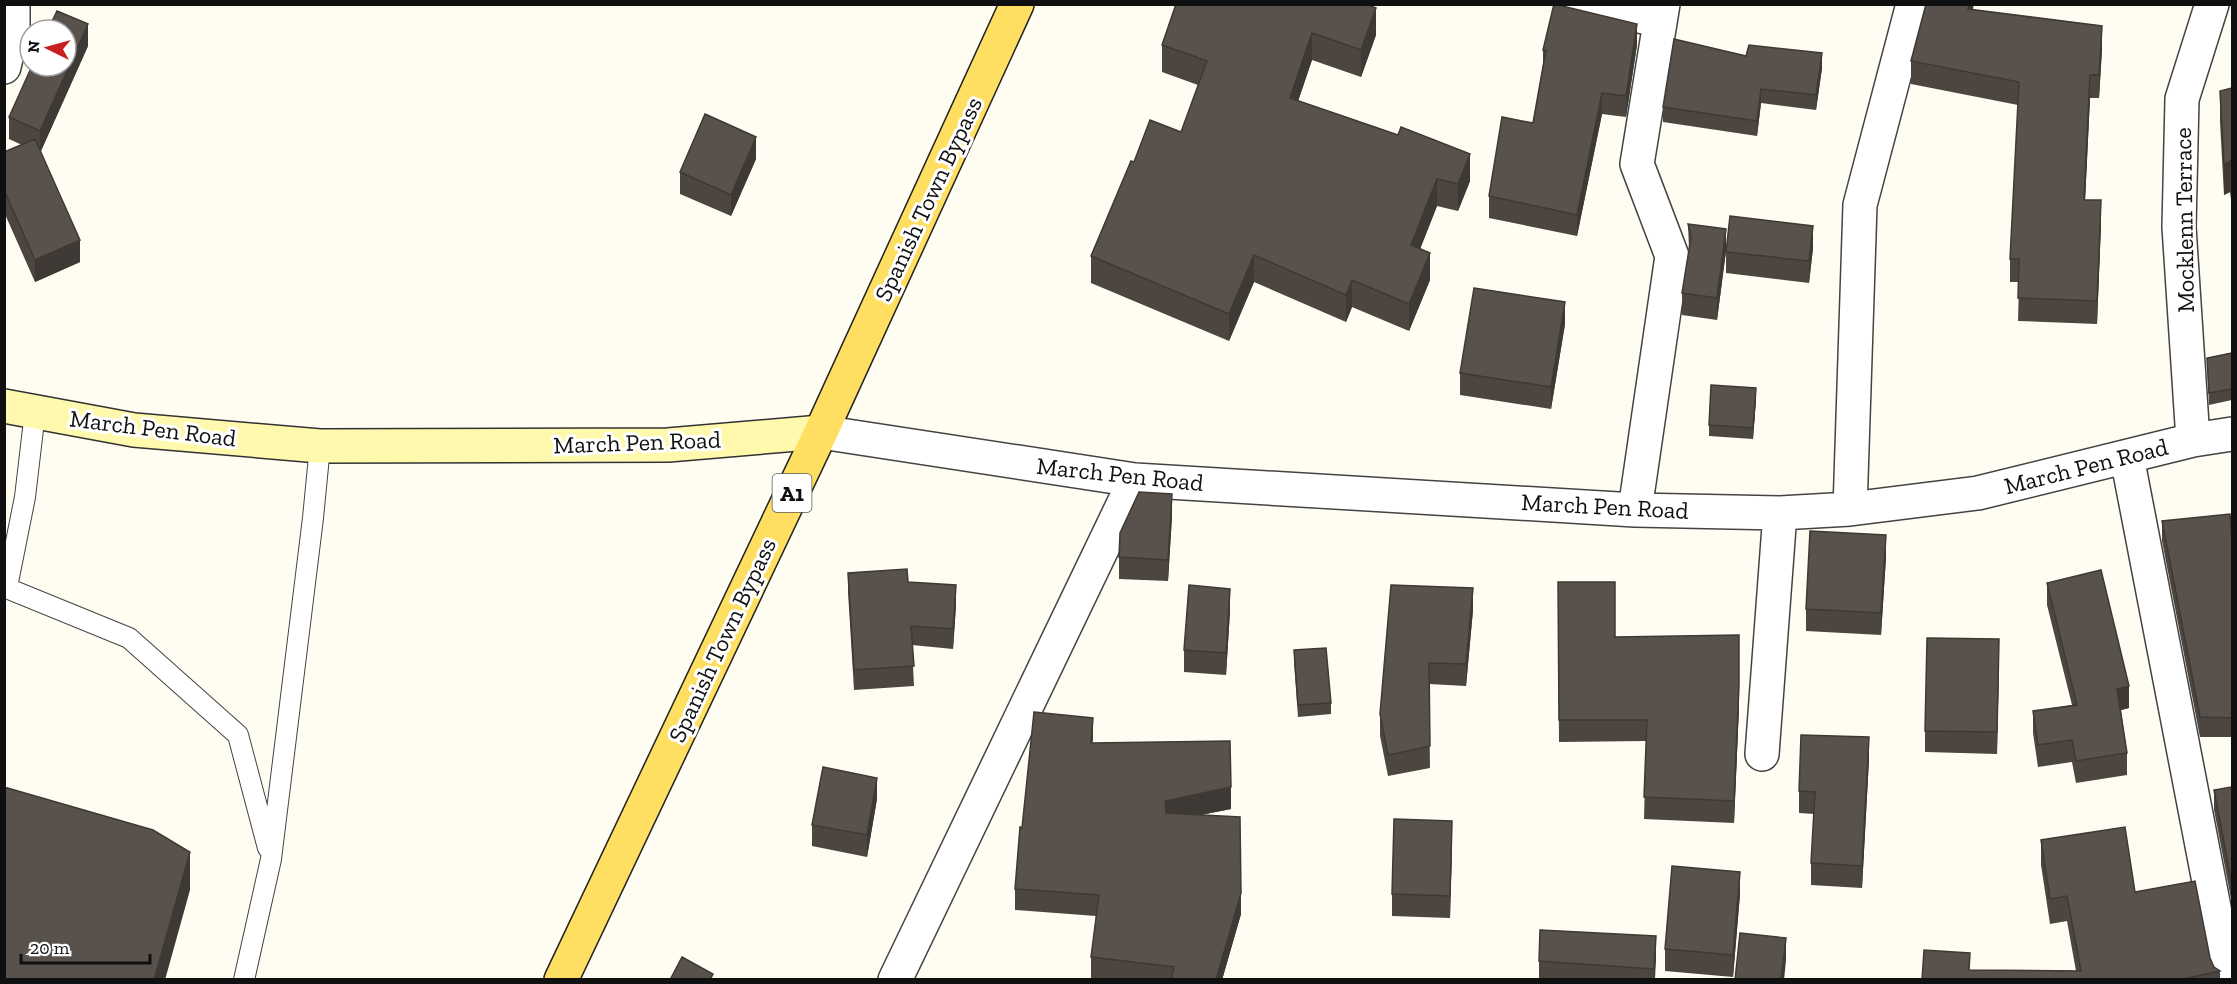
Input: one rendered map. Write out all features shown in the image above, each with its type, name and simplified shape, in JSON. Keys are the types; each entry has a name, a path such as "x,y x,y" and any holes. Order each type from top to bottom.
{"main road":[{"name":"Spanish Town Bypass","path":"561,980 821,432 1017,4"}],"street":[{"path":"4,67 13,27 13,4"},
{"path":"1580,4 1661,12 1637,164 1672,256 1635,510"},
{"path":"1850,509 1860,205 1913,4"},
{"name":"Mocklenn Terrace","path":"2193,440 2179,227 2182,99 2212,4"},
{"name":"March Pen Road","path":"20,409 134,430 320,447 668,445 821,432 1136,480 1635,510 1780,513 1850,509 1978,493 2193,440 2232,434"},
{"path":"2127,457 2228,980"},
{"path":"894,980 1136,480"},
{"path":"1762,754 1780,513"}],"lane":[{"path":"20,409 25,496 6,587 129,638 238,735 271,859"},
{"path":"244,980 271,859 320,447"}],"building":[{"path":"1176,4 1366,4 1376,8 1361,50 1312,33 1290,98 1398,135 1401,127 1470,154 1458,184 1437,179 1411,245 1430,253 1409,304 1352,280 1346,295 1254,255 1229,314 1091,256 1131,161 1134,162 1150,120 1181,132 1207,61 1162,45"},
{"path":"1554,4 1637,24 1626,96 1602,93 1577,215 1489,196 1502,117 1533,123 1546,50 1543,50"},
{"path":"1926,4 1969,4 1968,9 2102,26 2099,75 2090,75 2084,200 2101,200 2097,301 2018,298 2019,259 2010,259 2019,82 1911,61"},
{"path":"57,11 74,18 54,18"},
{"path":"78,20 88,24 78,46"},
{"path":"1674,39 1746,56 1749,45 1822,53 1816,95 1761,89 1757,121 1663,107"},
{"path":"27,78 64,78 40,131 9,117"},
{"path":"2232,88 2232,176 2230,161 2224,165 2220,91"},
{"path":"705,114 756,137 731,195 680,172"},
{"path":"35,139 80,240 35,260 4,190 4,152"},
{"path":"1730,216 1813,226 1809,261 1726,252"},
{"path":"1688,224 1726,229 1717,298 1682,293 1691,237"},
{"path":"1474,288 1565,302 1551,387 1460,373"},
{"path":"2232,353 2232,389 2209,393 2207,358"},
{"path":"1711,385 1756,388 1753,428 1709,425"},
{"path":"1139,492 1172,494 1168,560 1119,557 1120,533"},
{"path":"2230,514 2232,718 2200,717 2162,521"},
{"path":"1810,531 1886,535 1881,613 1806,609"},
{"path":"907,569 908,582 956,585 953,629 911,626 914,666 854,670 848,573"},
{"path":"2101,570 2129,686 2117,689 2127,753 2076,761 2072,740 2038,745 2033,711 2077,705 2047,583"},
{"path":"1558,582 1615,582 1615,637 1739,635 1734,801 1644,797 1647,720 1559,720"},
{"path":"1189,585 1230,589 1226,653 1184,650"},
{"path":"1391,585 1473,588 1466,664 1429,663 1430,746 1388,755 1380,714"},
{"path":"1927,638 1999,639 1997,732 1925,731"},
{"path":"1326,648 1331,703 1298,705 1294,650"},
{"path":"1034,712 1093,718 1091,743 1230,741 1231,787 1165,801 1166,813 1240,817 1241,893 1216,980 1171,980 1174,967 1091,957 1099,895 1015,889"},
{"path":"1801,735 1869,737 1862,866 1811,863 1815,792 1799,791"},
{"path":"823,767 877,778 867,835 812,825"},
{"path":"4,787 153,830 190,852 154,980 4,980"},
{"path":"2232,787 2232,885 2214,790"},
{"path":"1394,819 1452,821 1450,896 1392,894"},
{"path":"2125,827 2135,892 2195,881 2210,958 2214,967 2220,971 2179,980 1922,980 1924,950 1970,953 1969,970 2081,971 2067,896 2050,899 2041,840"},
{"path":"1672,866 1740,872 1733,955 1665,949"},
{"path":"1540,930 1656,936 1654,969 1539,961"},
{"path":"1740,933 1786,938 1781,980 1735,980"},
{"path":"682,957 713,974 710,980 670,980"}]}
